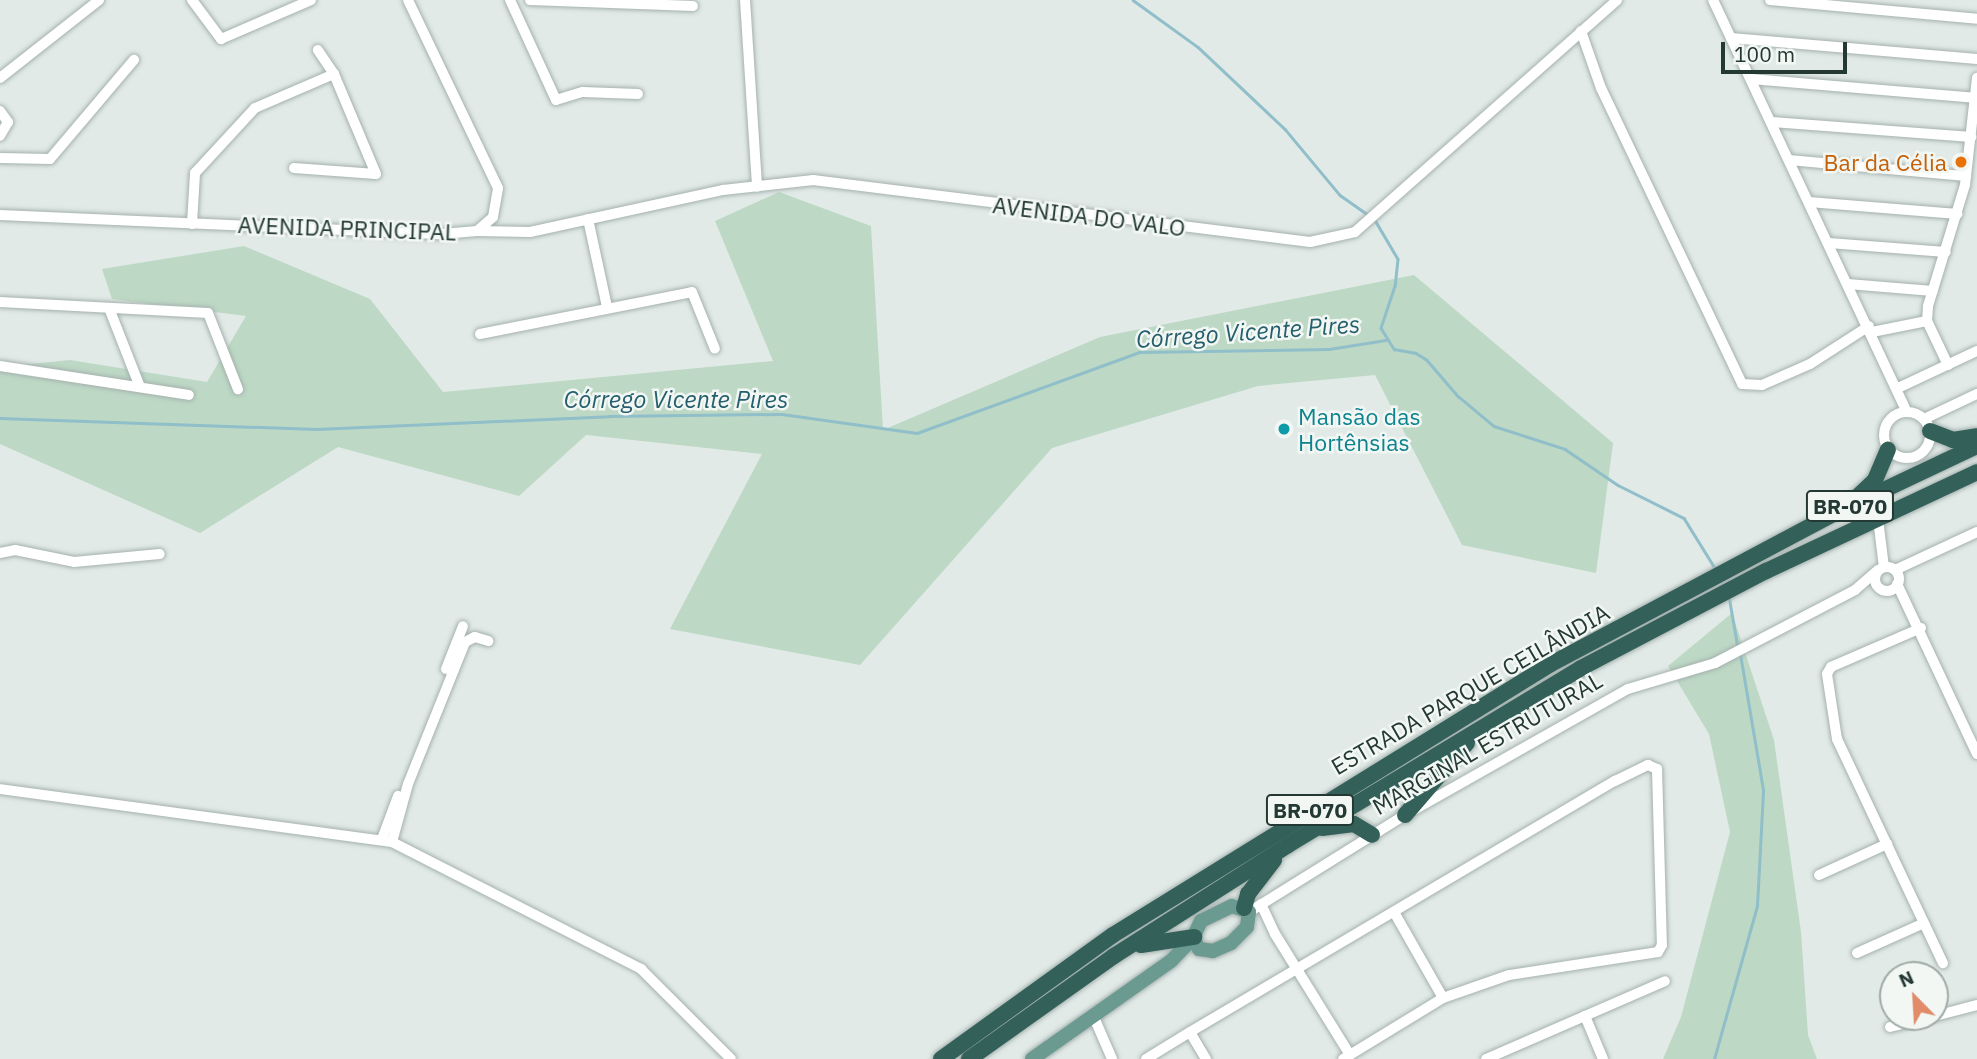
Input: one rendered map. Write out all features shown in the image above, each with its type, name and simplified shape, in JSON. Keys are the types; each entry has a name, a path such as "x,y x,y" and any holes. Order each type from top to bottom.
{"highway":[{"path":"1927,425 1953,440 1977,436"},
{"name":"ESTRADA PARQUE CEILÂNDIA","path":"941,1059 1113,935 1382,765 1550,663 1836,513 1977,446"},
{"path":"1836,513 1875,480 1888,450"},
{"name":"ESTRADA PARQUE CEILÂNDIA","path":"969,1059 1125,949 1294,841 1581,668 1736,587 1977,472"},
{"path":"1405,815 1479,729"},
{"path":"1252,908 1256,882 1294,841 1332,825 1354,824 1372,835"},
{"path":"1125,949 1195,941"}],"main road":[{"path":"1032,1059 1171,961 1195,941 1211,913 1232,906 1252,908 1247,927 1231,943 1213,951 1195,941"}],"street":[{"path":"0,78 99,0"},
{"path":"192,0 222,39 311,0"},
{"name":"AVENIDA PRINCIPAL","path":"0,215 442,234 477,231 493,217 498,188 408,0"},
{"path":"510,0 556,100 583,92 638,94"},
{"path":"530,0 693,6"},
{"path":"745,0 757,187"},
{"name":"AVENIDA DO VALO","path":"477,231 530,232 757,187 813,180 1310,242 1355,232 1617,0"},
{"path":"1713,0 1898,388 1906,411 1927,425"},
{"path":"1770,0 1977,19"},
{"path":"1581,31 1601,88 1742,384 1762,385 1810,364 1870,329 1927,321"},
{"path":"1731,38 1977,59"},
{"path":"294,168 376,174 334,74 318,50"},
{"path":"0,158 50,159 134,60"},
{"path":"192,223 195,173 255,108 334,74"},
{"path":"1948,365 1927,321 1933,291 1970,182 1977,78"},
{"path":"1751,79 1976,98"},
{"path":"0,111 8,122 0,136"},
{"path":"1772,122 1973,145"},
{"path":"1789,160 1970,182"},
{"path":"1809,202 1958,214"},
{"path":"588,219 607,307"},
{"path":"1829,243 1946,252"},
{"path":"1849,284 1933,291"},
{"path":"480,334 692,292 715,349"},
{"path":"0,302 208,313 238,389"},
{"path":"109,308 139,387"},
{"path":"1898,388 1977,352"},
{"path":"0,366 189,395"},
{"path":"1927,425 1977,394"},
{"path":"1906,411 1887,422 1883,436 1888,450 1902,458 1917,456 1928,446 1927,425"},
{"path":"1878,519 1886,569 1898,584 1921,628 1977,754"},
{"name":"MARGINAL ESTRUTURAL","path":"1252,908 1405,815 1642,682 1715,663 1855,590 1886,569 1977,533"},
{"path":"0,553 15,550 74,562 160,554"},
{"path":"1886,569 1875,580 1910,609"},
{"path":"1855,590 1885,591 1898,584"},
{"path":"387,841 463,626"},
{"path":"1921,628 1832,667 1827,674 1838,739 1942,961"},
{"path":"387,841 466,642 475,637 488,641"},
{"path":"1146,1059 1297,971 1615,781 1648,765 1657,769 1661,949 1509,975 1443,998 1347,1057 1297,971 1275,934 1267,931 1252,908"},
{"path":"0,789 387,841 641,969 731,1059"},
{"path":"1819,875 1886,844"},
{"path":"1394,912 1443,998"},
{"path":"1857,953 1924,923"},
{"path":"1486,1059 1508,1055 1585,1016 1665,981"},
{"path":"1949,1012 1977,1005"},
{"path":"1093,1015 1112,1059"},
{"path":"1585,1016 1603,1059"},
{"path":"1190,1032 1206,1059"}],"green space":[{"path":"779,192 871,226 883,430 1100,337 1414,275 1613,443 1596,573 1462,545 1375,375 1258,386 1052,448 860,665 670,629 762,454 586,435 519,496 338,447 200,533 0,444 0,367 70,360 207,382 246,316 112,299 102,269 244,246 370,299 443,392 773,361 715,221"},
{"path":"1732,613 1774,740 1801,932 1808,1035 1817,1059 1663,1059 1681,1017 1730,832 1709,734 1668,666"}],"waterway":[{"path":"1133,0 1198,47 1285,129 1340,195 1370,216"},
{"name":"Córrego Vicente Pires","path":"1375,220 1398,259 1395,286 1381,328 1394,349 1416,353 1427,360 1458,396 1494,426 1565,449 1618,485 1684,518 1715,568"},
{"name":"Córrego Vicente Pires","path":"0,418 317,429 609,416 782,414 917,433 1140,352 1329,349 1385,340"},
{"name":"Córrego Vicente Pires","path":"1729,596 1738,648"},
{"name":"Córrego Vicente Pires","path":"1714,1059 1757,906 1763,790 1740,654"}],"place":[{"name":"Bar da Célia","path":"1961,162"},
{"name":"Mansão das Hortênsias","path":"1284,429"}]}
